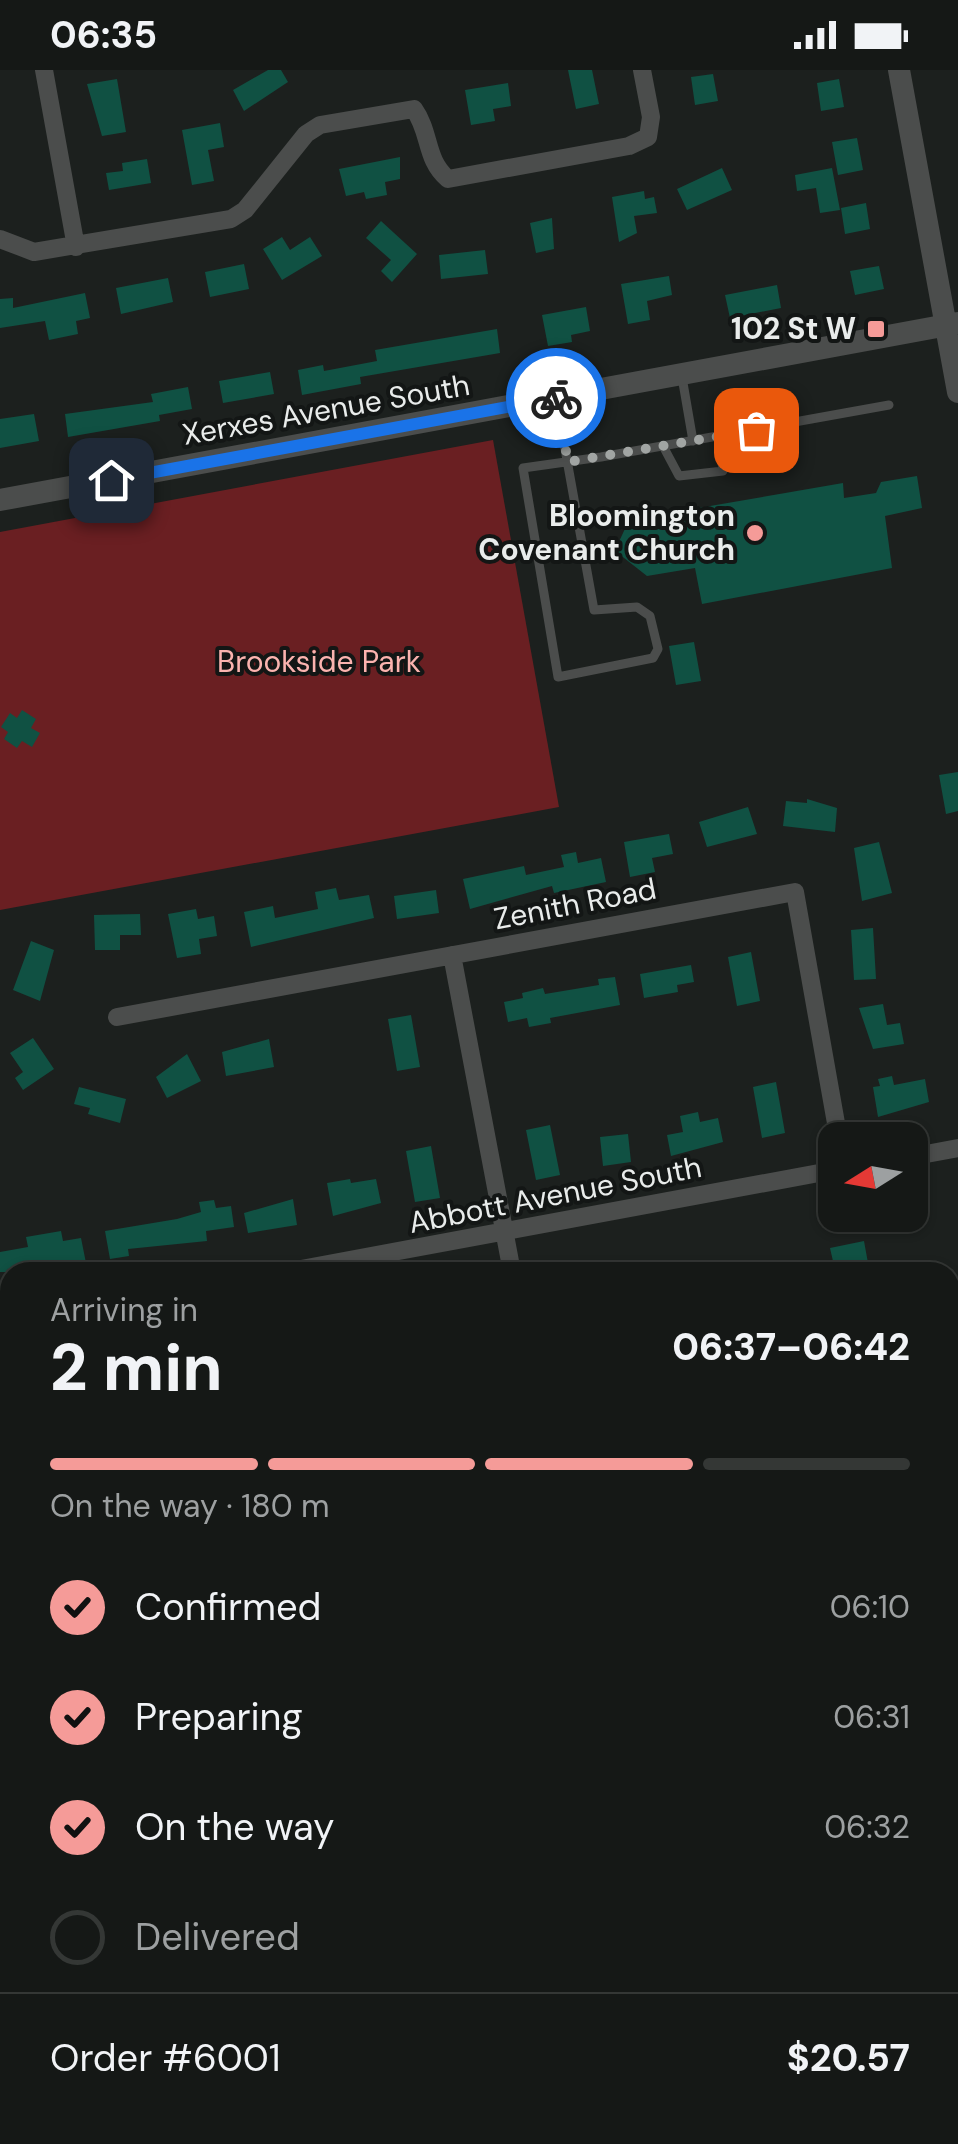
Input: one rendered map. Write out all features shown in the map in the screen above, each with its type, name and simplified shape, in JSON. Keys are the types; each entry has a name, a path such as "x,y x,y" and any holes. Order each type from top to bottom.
{"street":[{"path":"44,70 76,248"},
{"path":"0,239 34,252 231,219 257,197 306,134 336,120 414,109 424,122 432,166 448,179 629,146 648,137 650,117 642,70"},
{"path":"899,70 952,324 958,392"},
{"name":"Xerxes Avenue South","path":"0,500 952,324"},
{"name":"Zenith Road","path":"117,1017 794,892 836,1122"},
{"path":"452,955 510,1262"},
{"path":"928,1154 958,1148"},
{"name":"Abbott Avenue South","path":"341,1262 818,1173"}],"lane":[{"path":"682,374 693,441"},
{"path":"556,398 568,462 594,610 636,607 650,616 658,650 653,658 558,677 522,468 568,462 693,441 889,405"},
{"path":"663,446 679,476 723,470 718,436"}],"green space":[{"name":"Brookside Park","path":"493,440 559,807 0,910 0,532"}],"building":[{"path":"268,70 281,70 288,82 244,111 233,90"},
{"path":"568,70 592,70 599,104 576,109"},
{"path":"713,74 718,101 695,105 691,77"},
{"path":"117,79 126,132 102,136 87,84"},
{"path":"839,79 844,107 821,111 817,83"},
{"path":"508,83 511,106 493,109 495,121 471,125 465,90"},
{"path":"220,123 224,147 208,150 214,181 192,185 182,130"},
{"path":"857,138 863,170 838,175 832,142"},
{"path":"400,157 400,179 385,182 387,195 366,199 364,192 346,196 339,169"},
{"path":"147,159 151,183 109,190 106,173 123,171 122,163"},
{"path":"722,168 732,190 687,210 677,189"},
{"path":"832,168 840,210 820,213 816,188 797,191 795,175"},
{"path":"644,191 645,199 654,197 657,213 634,216 637,233 619,242 612,197"},
{"path":"866,203 870,229 845,234 841,208"},
{"path":"552,218 554,249 536,253 530,223"},
{"path":"381,221 417,254 392,282 381,271 391,260 366,238"},
{"path":"282,237 290,250 310,237 322,256 282,280 263,249"},
{"path":"485,250 488,274 441,279 439,255"},
{"path":"244,264 249,289 210,297 205,272"},
{"path":"879,266 884,289 855,295 850,271"},
{"path":"669,276 672,295 647,301 650,320 628,324 621,284"},
{"path":"168,278 173,302 121,314 116,288"},
{"path":"777,285 781,308 730,318 725,295"},
{"path":"85,293 90,318 76,321 78,334 49,340 45,321 0,328 0,299 13,298 13,308"},
{"path":"586,307 590,331 571,335 572,342 548,346 542,315"},
{"path":"497,329 500,353 360,377 361,384 302,395 298,370 323,365 324,371 377,361 375,350"},
{"path":"270,372 274,394 223,403 219,381"},
{"path":"188,387 192,409 159,415 160,421 68,437 65,414 153,402 151,394"},
{"path":"34,414 39,441 0,448 0,419"},
{"name":"Bloomington Covenant Church","path":"917,476 922,508 885,516 892,568 702,604 695,568 647,576 619,554 617,546 629,520 843,483 844,498 876,493 881,482"},
{"path":"694,642 701,681 676,685 669,646"},
{"path":"22,710 36,719 31,728 40,733 32,747 22,741 17,748 4,739 8,732 1,727 10,713 17,718"},
{"path":"958,772 958,811 946,814 939,775"},
{"path":"807,799 837,808 835,832 783,826 786,801 807,803"},
{"path":"748,807 757,834 707,847 699,822"},
{"path":"669,834 673,854 652,858 655,872 630,877 624,842"},
{"path":"879,842 892,893 862,901 854,848"},
{"path":"576,852 578,863 601,858 606,882 554,893 552,886 470,909 463,879 524,866 526,875 564,867 561,855"},
{"path":"336,888 339,900 369,895 374,918 251,947 244,912 273,906 275,918 318,909 315,892"},
{"path":"436,890 439,913 397,919 394,896"},
{"path":"196,909 198,919 214,916 217,936 199,939 201,954 177,958 168,914"},
{"path":"140,914 141,935 120,935 120,950 95,950 94,915"},
{"path":"873,928 876,979 854,980 851,930"},
{"path":"31,941 54,950 40,1001 13,990"},
{"path":"751,952 760,1001 737,1006 728,957"},
{"path":"691,965 694,982 677,985 678,992 644,998 640,974"},
{"path":"615,977 620,1005 550,1018 551,1023 529,1027 527,1018 508,1022 504,1002 523,998 522,993 543,988 545,994 599,985 598,979"},
{"path":"883,1004 887,1025 900,1023 904,1044 873,1049 859,1008"},
{"path":"411,1015 420,1067 397,1071 388,1019"},
{"path":"33,1038 54,1069 23,1090 15,1078 23,1072 10,1053"},
{"path":"269,1039 274,1067 226,1076 222,1052"},
{"path":"187,1054 201,1081 167,1098 156,1077"},
{"path":"892,1076 894,1085 925,1079 929,1102 878,1117 873,1087 880,1086 878,1079"},
{"path":"776,1082 785,1133 762,1138 753,1087"},
{"path":"79,1087 126,1099 120,1123 88,1114 90,1108 74,1104"},
{"path":"698,1112 700,1122 718,1118 723,1142 671,1156 667,1135 683,1132 680,1116"},
{"path":"550,1125 560,1175 536,1180 526,1130"},
{"path":"628,1134 631,1162 603,1166 600,1137"},
{"path":"431,1146 440,1198 415,1202 406,1151"},
{"path":"350,1179 351,1183 376,1179 381,1203 333,1216 327,1183"},
{"path":"293,1199 297,1225 248,1233 244,1213"},
{"path":"214,1200 216,1208 231,1206 234,1227 206,1231 207,1241 128,1249 129,1256 110,1259 105,1231 177,1219 201,1212 199,1202"},
{"path":"61,1231 63,1241 81,1238 86,1262 0,1262 0,1252 28,1247 26,1237"},
{"path":"864,1241 868,1262 833,1262 830,1248"}],"way so far":[{"path":"556,398 568,462 756,430"}],"place":[{"name":"102 St W","path":"876,329"},
{"name":"Bloomington Covenant Church","path":"755,533"}],"route":[{"path":"111,480 556,398"}]}
